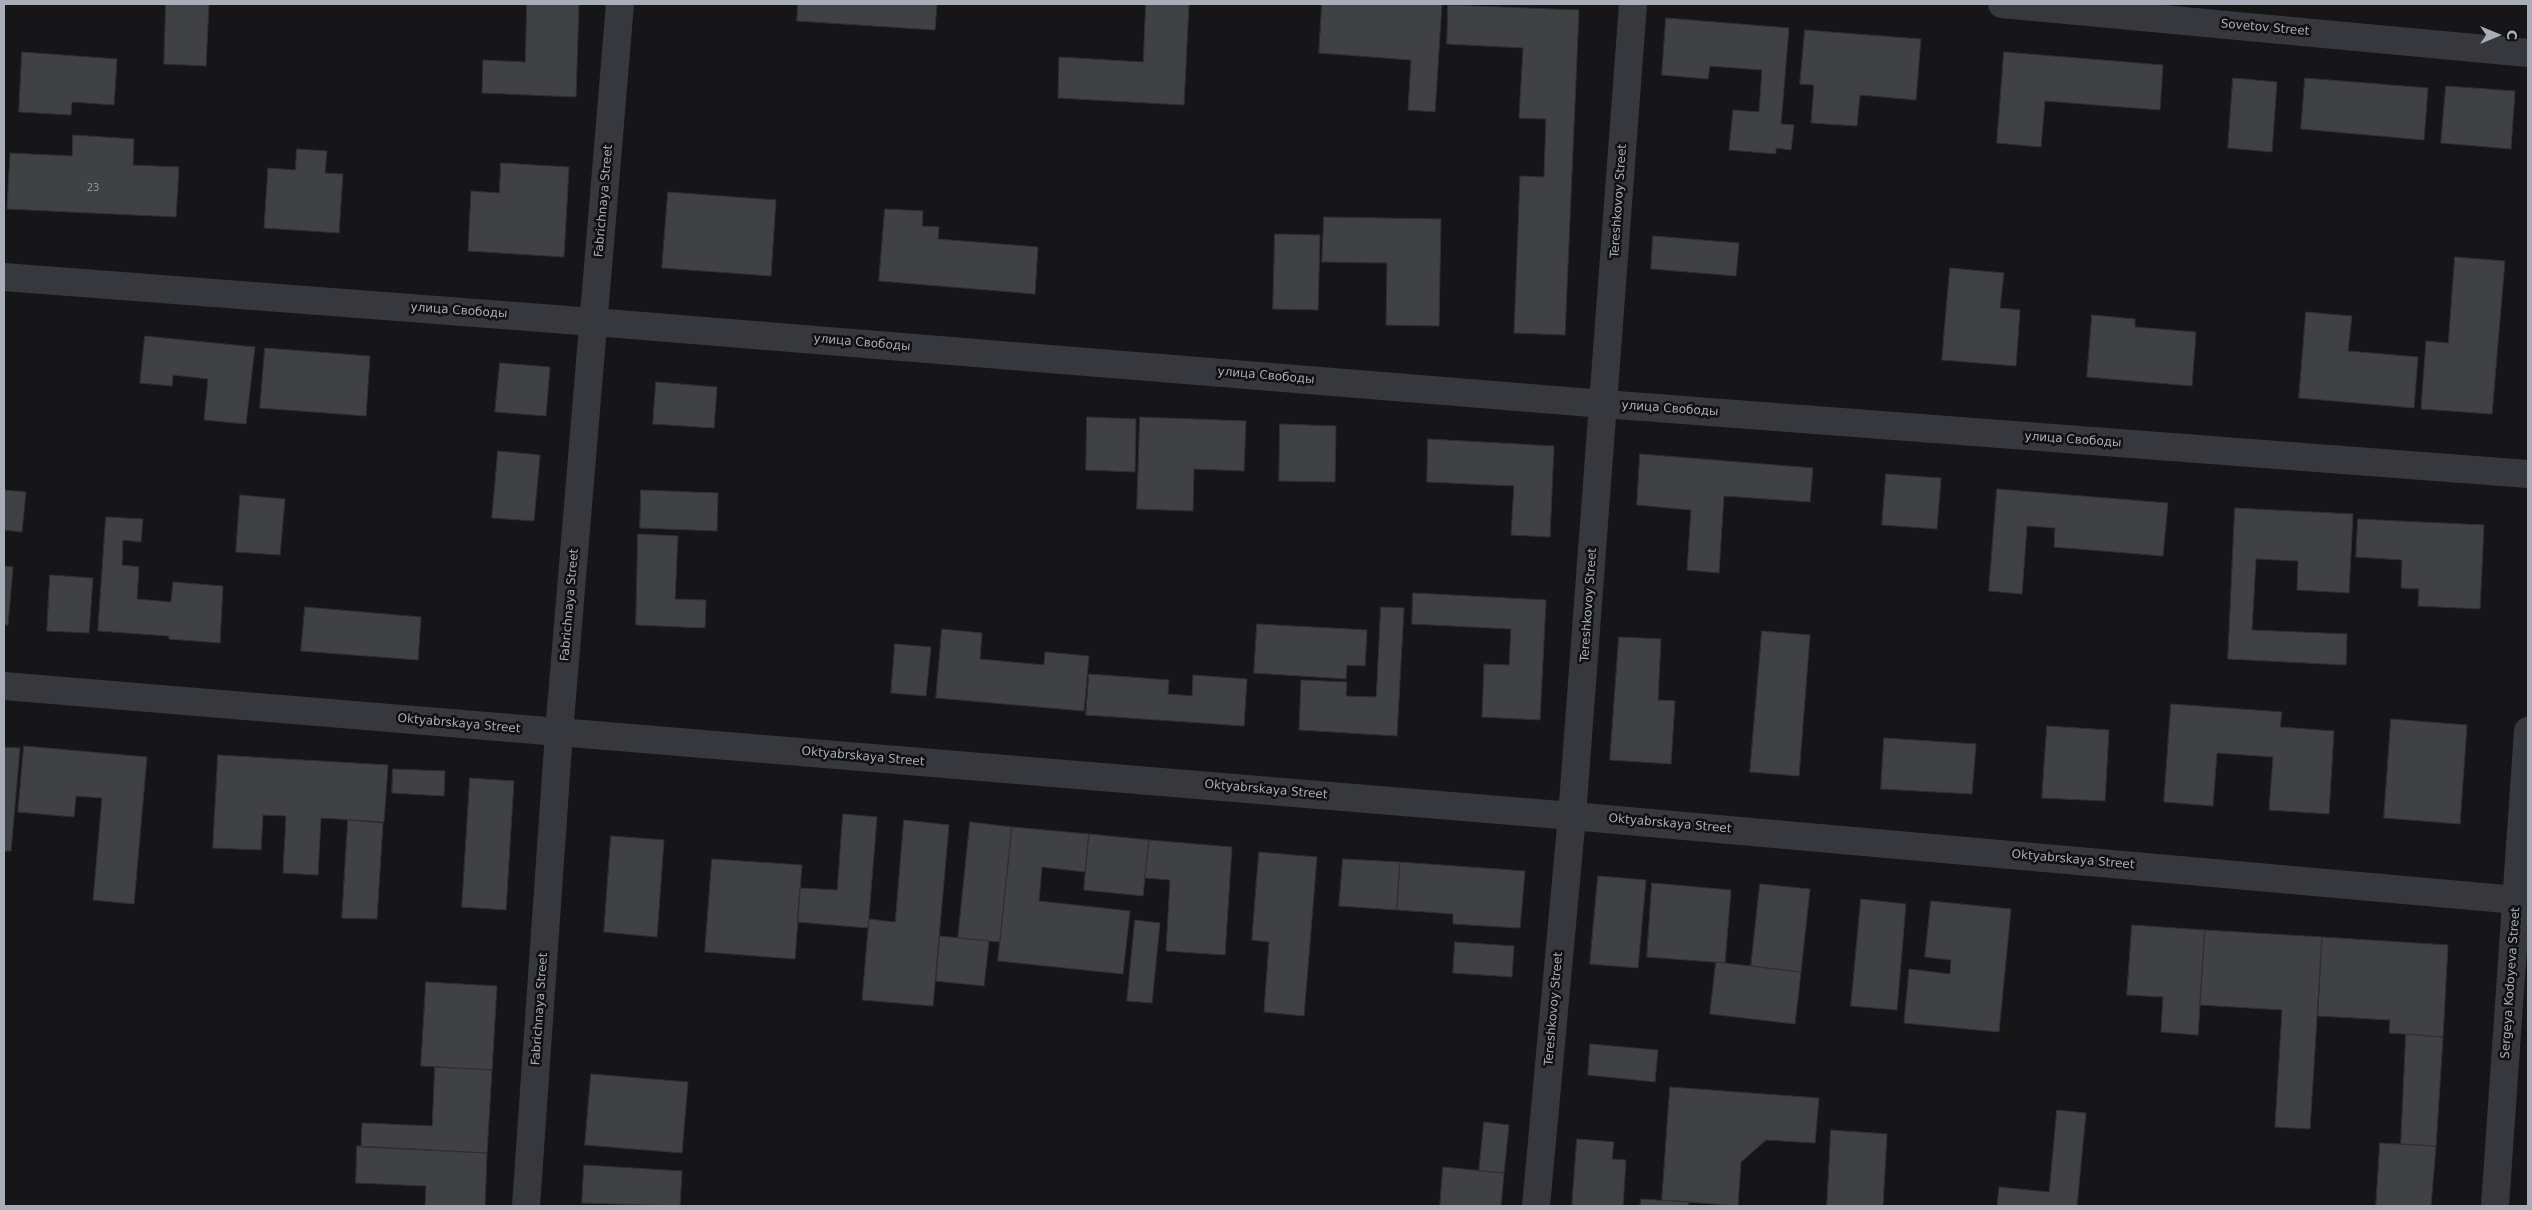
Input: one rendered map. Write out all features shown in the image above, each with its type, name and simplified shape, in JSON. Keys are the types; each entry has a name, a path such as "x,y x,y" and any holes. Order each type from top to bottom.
{"street":[{"name":"Fabrichnaya Street","path":"526,1206 559,732 620,4"},
{"name":"Tereshkovoy Street","path":"1536,1206 1572,816 1633,4"},
{"name":"Sovetov Street","path":"2002,4 2528,53"},
{"name":"улица Свободы","path":"4,277 594,322 1604,404 2528,474"},
{"name":"Oktyabrskaya Street","path":"4,686 1572,816 2523,900"},
{"name":"Sergeya Kodoyeva Street","path":"2495,1206 2523,900 2528,730"}],"building":[{"path":"166,4 209,4 206,66 164,64"},
{"path":"527,4 579,4 576,97 482,93 483,60 525,62"},
{"path":"798,4 937,4 935,30 797,21"},
{"path":"1146,4 1189,4 1184,105 1058,98 1059,57 1143,62"},
{"path":"1322,4 1442,4 1435,112 1408,110 1411,60 1319,53"},
{"path":"1448,5 1579,10 1565,335 1514,333 1520,176 1544,177 1546,119 1519,118 1523,48 1447,44"},
{"path":"1666,18 1789,28 1781,124 1794,125 1791,150 1776,148 1776,154 1729,150 1733,110 1759,112 1762,70 1710,66 1708,79 1662,75"},
{"path":"1805,30 1921,39 1916,100 1860,95 1857,126 1811,123 1814,85 1800,84"},
{"path":"22,52 117,59 114,105 72,102 71,115 19,112"},
{"path":"2004,52 2163,65 2160,110 2045,101 2041,147 1997,143"},
{"path":"2233,78 2277,82 2272,152 2228,148"},
{"path":"2305,78 2428,88 2424,140 2301,129"},
{"path":"2446,86 2515,91 2511,149 2441,143"},
{"path":"73,135 134,139 133,165 179,167 176,217 7,209 10,153 72,156"},
{"path":"297,149 327,151 325,173 343,174 339,233 264,228 268,168 295,170"},
{"path":"501,163 569,167 564,257 468,251 471,191 499,193"},
{"path":"668,192 776,200 771,276 662,268"},
{"path":"885,209 923,211 922,226 939,227 938,239 1038,247 1035,294 879,281"},
{"path":"1324,217 1441,219 1439,326 1386,325 1387,263 1322,262"},
{"path":"1275,234 1320,235 1318,310 1273,309"},
{"path":"1653,236 1739,243 1736,276 1651,269"},
{"path":"2455,257 2505,261 2492,414 2421,409 2426,341 2448,343"},
{"path":"1950,268 2004,273 2000,308 2020,310 2016,366 1942,360"},
{"path":"2306,312 2352,316 2348,351 2418,357 2414,408 2299,398"},
{"path":"2092,315 2135,319 2135,327 2196,332 2192,386 2087,377"},
{"path":"145,336 255,347 246,424 204,420 208,379 173,375 172,386 140,383"},
{"path":"265,348 370,356 366,416 260,408"},
{"path":"500,363 550,367 546,416 495,412"},
{"path":"656,382 717,387 714,428 653,424"},
{"path":"1087,417 1136,419 1135,472 1086,470"},
{"path":"1140,417 1246,421 1244,471 1194,469 1193,511 1137,509"},
{"path":"1280,424 1336,426 1335,482 1279,481"},
{"path":"1428,439 1554,446 1550,537 1511,535 1514,486 1427,482"},
{"path":"498,451 540,455 534,521 492,518"},
{"path":"1640,454 1813,468 1810,502 1724,496 1719,573 1687,570 1691,510 1637,505"},
{"path":"1886,474 1941,478 1937,529 1882,525"},
{"path":"1997,489 2168,503 2163,556 2054,547 2055,528 2027,526 2022,594 1989,591"},
{"path":"4,490 26,492 22,532 4,530"},
{"path":"641,490 718,493 717,531 640,528"},
{"path":"240,495 285,499 280,555 236,552"},
{"path":"2235,508 2353,514 2349,593 2297,590 2298,561 2256,559 2252,630 2347,634 2346,665 2228,659"},
{"path":"106,517 143,519 141,542 123,540 122,565 139,567 137,599 171,602 173,582 223,586 220,643 169,639 169,636 98,631"},
{"path":"2358,519 2484,525 2480,609 2418,606 2419,589 2401,588 2402,560 2356,557"},
{"path":"638,534 678,536 675,599 706,600 705,628 636,625"},
{"path":"4,566 13,567 8,625 4,625"},
{"path":"50,575 93,578 89,633 47,631"},
{"path":"1413,593 1546,600 1540,720 1482,717 1484,664 1509,665 1511,629 1412,624"},
{"path":"305,607 421,617 418,660 301,651"},
{"path":"1381,607 1404,608 1397,736 1299,730 1301,680 1347,682 1346,696 1376,697"},
{"path":"1257,624 1367,630 1365,666 1347,665 1346,679 1254,673"},
{"path":"942,629 982,633 980,659 1044,665 1045,652 1089,656 1084,711 936,698"},
{"path":"1762,631 1810,635 1799,776 1750,772"},
{"path":"1619,637 1661,639 1658,700 1675,701 1671,764 1610,760"},
{"path":"895,644 931,647 926,696 891,693"},
{"path":"1089,674 1169,680 1168,694 1192,696 1193,675 1247,679 1244,726 1086,715"},
{"path":"2171,704 2282,712 2280,727 2334,731 2329,814 2269,810 2273,757 2217,753 2213,806 2164,802"},
{"path":"2391,719 2467,725 2460,824 2384,818"},
{"path":"2047,726 2109,730 2105,801 2042,798"},
{"path":"1884,738 1976,744 1972,794 1881,789"},
{"path":"24,746 147,757 134,904 93,900 102,798 76,796 74,817 18,812"},
{"path":"4,747 20,748 11,851 4,851"},
{"path":"218,755 388,765 384,822 321,818 318,875 283,873 286,816 263,815 261,850 213,848"},
{"path":"393,769 445,771 444,796 392,793"},
{"path":"470,778 514,781 506,910 462,907"},
{"path":"843,814 877,817 868,928 797,922 800,888 837,890"},
{"path":"348,820 383,823 377,919 342,918"},
{"path":"904,820 949,825 933,1006 862,1000 869,919 895,922"},
{"path":"970,822 1012,827 1000,942 958,938"},
{"path":"1012,827 1089,834 1085,872 1042,867 1039,901 1130,911 1123,974 998,961"},
{"path":"1089,834 1149,840 1143,896 1084,890"},
{"path":"611,836 664,840 657,937 604,932"},
{"path":"1149,840 1232,847 1225,955 1166,951 1170,880 1145,878"},
{"path":"1259,852 1317,857 1304,1016 1264,1012 1269,942 1252,940"},
{"path":"712,859 802,865 795,959 705,952"},
{"path":"1343,859 1400,862 1397,910 1339,906"},
{"path":"1400,862 1525,871 1520,928 1453,924 1453,914 1397,910"},
{"path":"1598,876 1646,880 1638,968 1590,964"},
{"path":"1652,883 1731,890 1725,963 1647,957"},
{"path":"1760,884 1810,889 1801,972 1751,966"},
{"path":"1861,899 1906,904 1897,1010 1851,1006"},
{"path":"1931,901 2011,909 1999,1032 1904,1023 1909,969 1950,974 1951,960 1925,957"},
{"path":"1135,920 1160,923 1152,1003 1127,1001"},
{"path":"2132,925 2205,930 2198,1035 2161,1032 2163,997 2127,995"},
{"path":"2205,930 2322,937 2310,1129 2275,1127 2282,1010 2200,1005"},
{"path":"940,936 989,941 984,986 936,981"},
{"path":"2322,937 2448,945 2443,1037 2389,1033 2390,1020 2318,1016"},
{"path":"1455,942 1514,946 1512,977 1453,973"},
{"path":"1716,962 1801,972 1795,1024 1710,1014"},
{"path":"426,982 497,986 492,1070 421,1066"},
{"path":"2406,1034 2443,1037 2436,1146 2401,1144"},
{"path":"1590,1044 1658,1050 1655,1082 1588,1075"},
{"path":"435,1067 492,1070 487,1153 361,1147 362,1123 432,1126"},
{"path":"591,1074 688,1082 682,1153 585,1145"},
{"path":"1670,1087 1819,1098 1815,1143 1766,1140 1741,1162 1738,1206 1662,1200"},
{"path":"2057,1110 2086,1113 2077,1206 1997,1206 1999,1187 2049,1192"},
{"path":"1484,1122 1509,1125 1504,1173 1479,1171"},
{"path":"1831,1130 1887,1134 1883,1206 1827,1206"},
{"path":"1577,1139 1614,1142 1612,1159 1626,1160 1623,1206 1572,1206"},
{"path":"2380,1143 2436,1146 2431,1206 2376,1206"},
{"path":"357,1146 487,1153 485,1206 425,1206 426,1186 356,1183"},
{"path":"584,1165 682,1171 680,1206 582,1203"},
{"path":"1443,1167 1504,1173 1501,1206 1440,1206"},
{"path":"1641,1199 1689,1202 1688,1206 1640,1206"}]}
